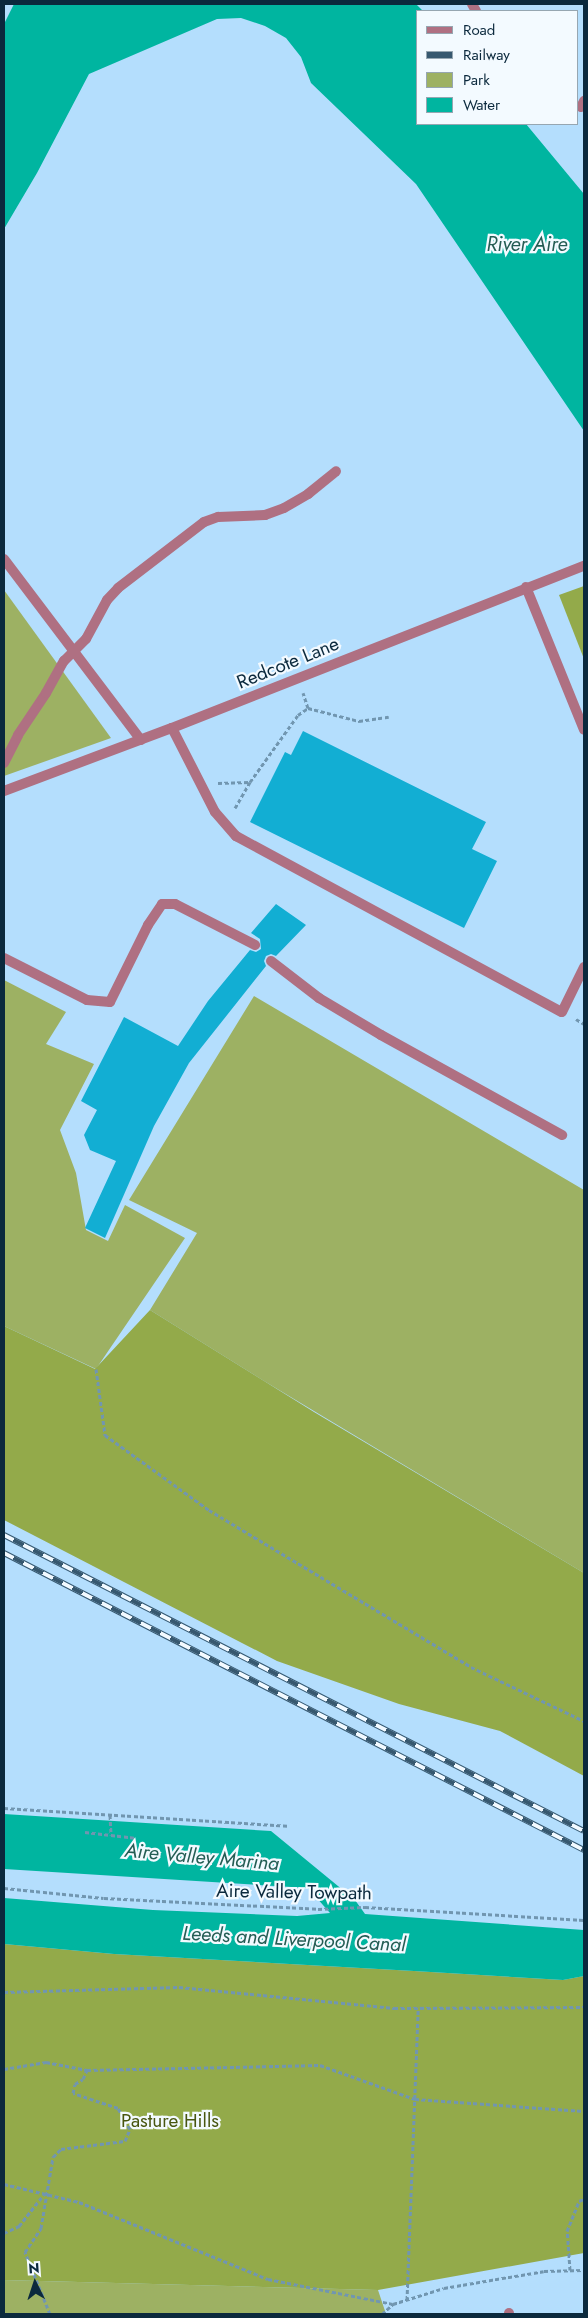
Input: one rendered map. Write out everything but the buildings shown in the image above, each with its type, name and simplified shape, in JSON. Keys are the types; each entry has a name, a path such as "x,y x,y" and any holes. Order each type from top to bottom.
{"street":[{"path":"4,763 18,735 46,693 64,661 86,639 107,600 118,588 204,522 218,517 265,515 284,508 308,494 336,470"},
{"path":"4,558 141,740"},
{"name":"Redcote Lane","path":"4,791 172,728 526,587 584,566"},
{"path":"526,587 584,730"},
{"path":"172,728 216,812 236,836 562,1012 584,967"},
{"path":"4,958 87,1000 110,1002 148,925 162,904 174,904 255,945"},
{"path":"271,961 318,998 562,1135"}],"path":[{"path":"298,678 308,708"},
{"path":"226,824 250,782 298,715 308,708 359,720 389,717"},
{"path":"200,784 250,782"},
{"path":"96,1369 105,1435 193,1498 471,1667 584,1721"},
{"path":"4,1808 287,1826"},
{"path":"110,1815 111,1835"},
{"path":"85,1832 137,1838"},
{"name":"Aire Valley Towpath","path":"4,1888 104,1898 318,1908 365,1907 584,1920"},
{"path":"4,1992 179,1987 394,2008 584,2007"},
{"path":"407,2300 418,2007"},
{"path":"4,2069 46,2062 87,2070 320,2065 415,2100 584,2110"},
{"path":"50,2314 25,2252 41,2228 53,2157 61,2149 125,2142 130,2129 118,2108 73,2093 75,2084 83,2079 87,2070"},
{"path":"4,2184 46,2192 79,2202 268,2279 393,2304"},
{"path":"4,2233 19,2226 46,2192"},
{"path":"570,2270 567,2231 580,2201 584,2199"},
{"path":"382,2314 393,2304 444,2288 544,2271 584,2270"}],"green space":[{"path":"584,586 584,659 559,595"},
{"path":"4,590 111,738 4,776"},
{"path":"4,980 66,1012 46,1044 94,1064 60,1130 76,1173 86,1230 108,1241 125,1205 185,1238 96,1369 4,1326"},
{"path":"254,996 584,1190 584,1573 264,1381 150,1310 197,1233 129,1200"},
{"path":"150,1310 314,1412 584,1573 584,1776 500,1731 399,1704 277,1661 4,1520 4,1326 95,1369"},
{"name":"Pasture Hills","path":"4,1944 114,1954 563,1980 584,1976 584,2253 378,2290 4,2280"},
{"path":"4,2280 378,2290 386,2314 4,2314"}],"water":[{"name":"River Aire","path":"14,4 416,4 422,10 416,10 416,125 527,125 584,194 584,431 416,184 311,83 301,57 286,38 265,26 241,18 217,19 89,74 37,173 4,229 4,24"},
{"path":"4,1814 271,1831 355,1900 365,1914 584,1930 584,1976 563,1980 114,1954 4,1944 4,1898 153,1910 297,1916 330,1913 308,1888 4,1869"}],"railway":[{"path":"4,1535 584,1831"},
{"path":"4,1553 584,1850"}],"water label":[{"name":"Aire Valley Marina","path":"202,1857"},
{"name":"Leeds and Liverpool Canal","path":"294,1939"}]}
